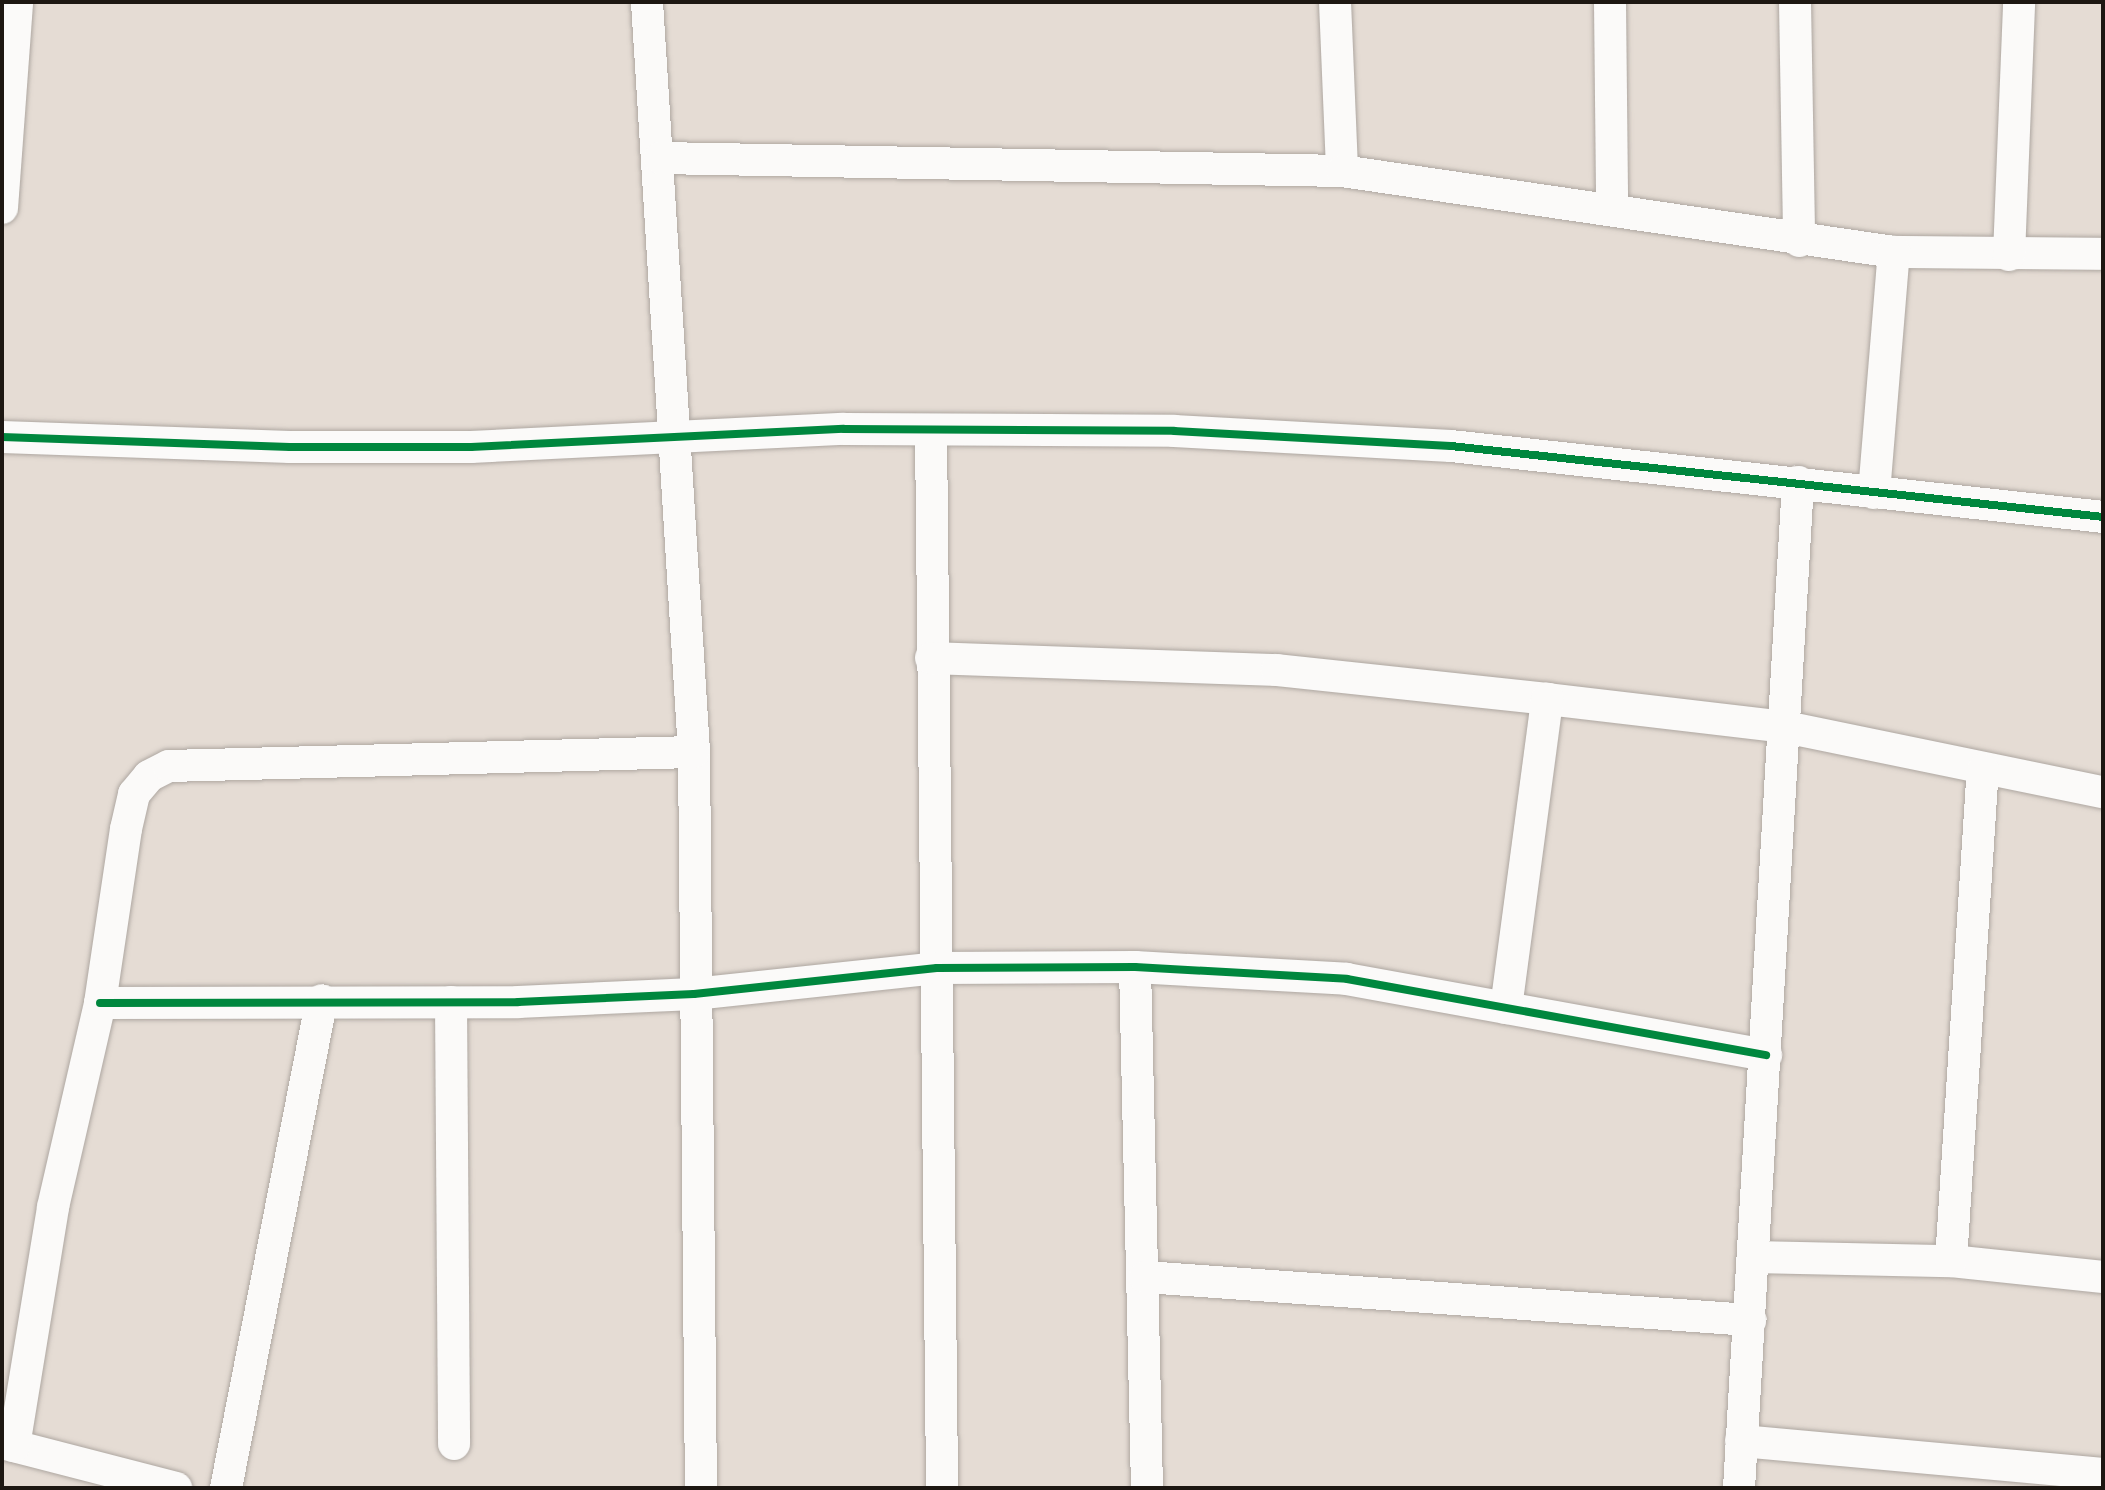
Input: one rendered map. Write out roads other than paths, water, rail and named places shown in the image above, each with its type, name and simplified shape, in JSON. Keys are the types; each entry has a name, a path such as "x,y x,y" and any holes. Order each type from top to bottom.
{"street":[{"path":"2,208 17,2"},
{"path":"647,2 678,434 694,752 701,1488"},
{"path":"1335,2 1342,171"},
{"path":"1610,2 1612,208"},
{"path":"1795,2 1799,241"},
{"path":"2009,255 2019,2"},
{"path":"660,158 1342,171 1612,208 1799,241 1894,252 2103,254"},
{"path":"1874,493 1894,252"},
{"path":"931,431 942,1488"},
{"path":"2,437 290,447 471,447 678,434 1174,431 1451,446 2103,517"},
{"path":"1739,1488 1798,482"},
{"path":"931,658 1277,670 1547,699 1785,727 1983,770 2103,792"},
{"path":"1506,1008 1547,699"},
{"path":"176,1488 134,1483 8,1444 53,1207 100,1003 134,794 149,776 169,766 694,752"},
{"path":"1951,1261 1983,770"},
{"path":"100,1003 451,1002 694,994 937,968 1135,967 1347,979 1766,1055"},
{"path":"1135,967 1145,1277 1147,1488"},
{"path":"226,1488 322,1000"},
{"path":"451,1002 454,1444"},
{"path":"1753,1257 1951,1261 2103,1277"},
{"path":"1145,1277 1750,1320"},
{"path":"1741,1441 2002,1476 2103,1474"}]}
